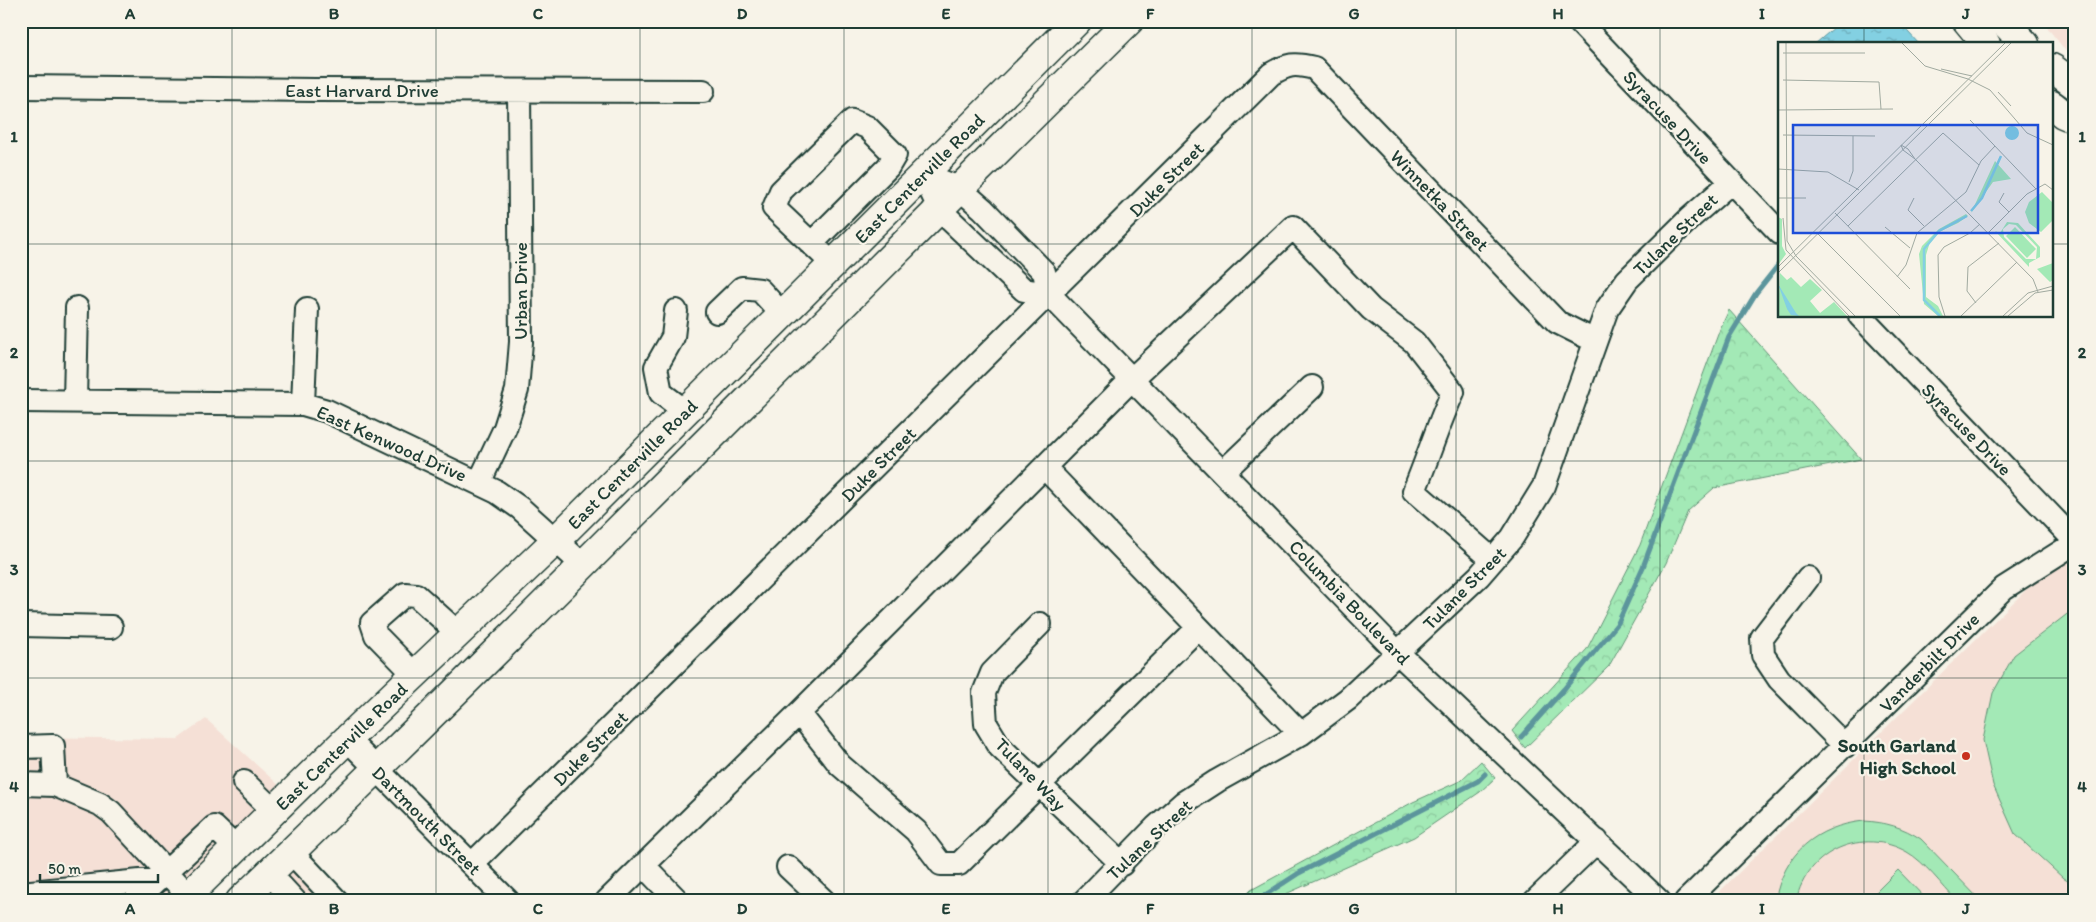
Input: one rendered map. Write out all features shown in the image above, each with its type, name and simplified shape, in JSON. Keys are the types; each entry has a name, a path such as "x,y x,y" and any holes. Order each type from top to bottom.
{"main road":[{"name":"East Centerville Road","path":"185,898 347,739 556,540 1077,21"},
{"name":"East Centerville Road","path":"240,901 583,565 938,208 1130,21"},
{"path":"1967,21 1984,42"},
{"path":"2003,21 2023,42"},
{"path":"2054,69 2075,85"},
{"path":"2054,107 2063,114 2075,119"}],"street":[{"name":"Syracuse Drive","path":"1578,21 1730,183 1778,231"},
{"name":"Winnetka Street","path":"1285,66 1302,65 1314,68 1557,322 1595,341"},
{"name":"Duke Street","path":"472,864 1271,74 1285,66"},
{"name":"East Harvard Drive","path":"21,87 703,91"},
{"name":"Urban Drive","path":"479,483 505,428 517,390 521,342 518,91"},
{"path":"811,244 888,167 895,155 867,127 852,121 781,191 774,208 811,244 833,264"},
{"name":"Columbia Boulevard","path":"923,174 959,188 983,209 1044,272 1050,294 1398,653 1659,901"},
{"path":"923,174 938,208 1024,290 1050,294"},
{"name":"Tulane Street","path":"1084,901 1156,827 1184,803 1217,781 1301,734 1348,699 1493,560 1512,538 1544,486 1607,309 1627,280 1689,219 1730,183"},
{"path":"865,191 886,211"},
{"path":"607,901 799,713 1132,379 1293,227 1371,309 1414,342 1453,392 1441,417 1428,460 1414,491 1493,560"},
{"path":"717,312 742,288 760,290 782,314"},
{"path":"76,401 77,308"},
{"path":"303,404 307,309"},
{"path":"676,310 673,337 656,367 661,393 686,411"},
{"name":"Syracuse Drive","path":"1862,318 2075,542"},
{"path":"1223,472 1282,413 1312,387"},
{"name":"East Kenwood Drive","path":"21,401 303,404 327,411 497,492 520,508 583,565"},
{"path":"1045,468 1301,734"},
{"name":"Vanderbilt Drive","path":"1686,901 2004,588 2075,542"},
{"path":"1808,578 1762,638 1763,655 1779,679 1845,746"},
{"path":"415,675 376,635 372,623 405,594 416,595 458,633"},
{"name":"Tulane Way","path":"1040,624 992,673 984,694 986,724 1000,747 1122,864"},
{"path":"21,625 111,627"},
{"path":"799,713 840,765 916,831 941,864 959,864 1198,628"},
{"name":"Dartmouth Street","path":"347,739 508,901"},
{"path":"21,746 53,746 55,785"},
{"path":"244,782 274,811"},
{"path":"21,784 55,785 100,804 111,812 185,898"},
{"path":"135,901 214,827 236,848"},
{"path":"1535,901 1597,841"},
{"path":"291,852 337,901"},
{"path":"643,865 678,901"},
{"path":"788,867 824,901"},
{"path":"269,873 295,901"},
{"path":"21,894 164,875"}],"shaded area":[{"path":"2042,21 2075,21 2075,58 2069,55"},
{"name":"South Garland High School","path":"2075,558 2075,901 1710,901 2033,583"},
{"path":"206,719 282,788 169,901 21,901 21,737 178,739"},
{"path":"303,859 344,901 259,901"}],"green space":[{"path":"1729,310 1861,459 1714,488 1688,511 1666,563 1609,666 1525,748 1512,731 1587,649 1640,545 1720,329"},
{"path":"2075,608 2075,886 2063,878 2015,834 1993,785 1983,740 1993,693 2014,655"},
{"path":"1481,761 1495,778 1480,792 1414,837 1270,901 1240,901 1251,890 1413,802 1460,781"},
{"path":"1864,821 1894,826 1921,839 1981,901 1957,901 1914,856 1890,845 1873,842 1855,843 1839,848 1824,856 1812,868 1802,883 1796,901 1775,901 1779,884 1786,869 1794,856 1805,845 1831,829"},
{"path":"1898,870 1928,901 1867,901"}],"water":[{"path":"1842,21 1898,21 1917,42 1817,42"}],"waterway":[{"path":"1521,737 1564,689 1618,623 1643,567 1729,337 1756,293 1778,265"},
{"path":"1256,901 1299,873 1478,781 1485,774"}],"place":[{"name":"South Garland High School","path":"1966,756"}]}
